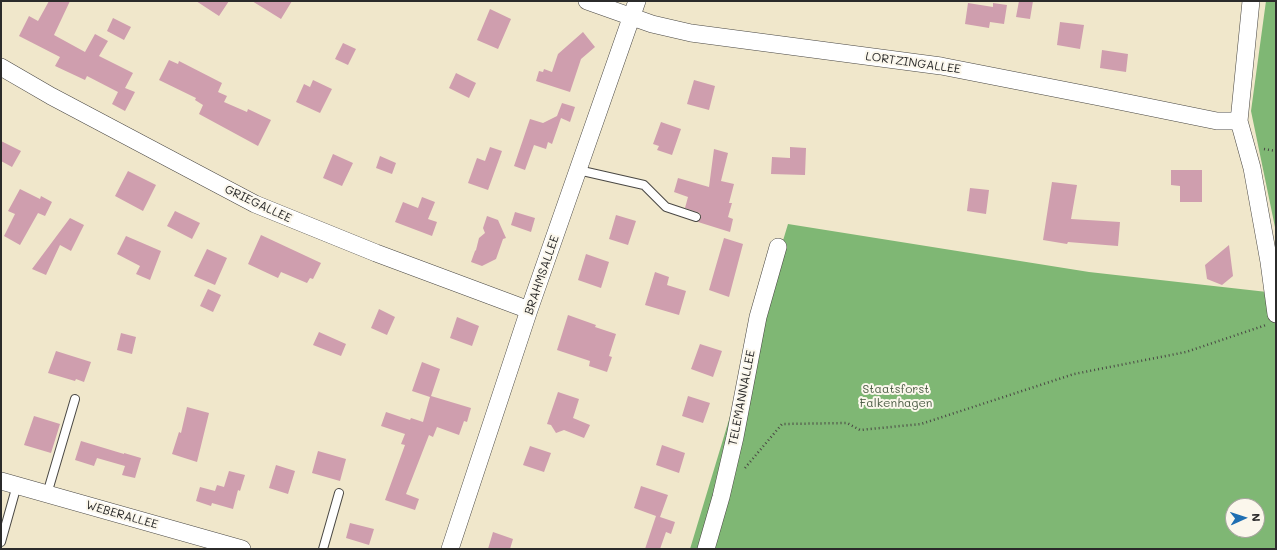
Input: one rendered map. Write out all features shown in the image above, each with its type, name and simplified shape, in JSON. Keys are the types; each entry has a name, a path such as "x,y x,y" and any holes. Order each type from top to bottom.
{"street":[{"name":"LORTZINGALLEE","path":"587,1 634,8 652,24 691,33 941,66 1217,121 1240,121"},
{"path":"1251,1 1240,121 1252,168 1269,262 1273,319"},
{"name":"BRAHMSALLEE","path":"450,549 529,310 634,8"},
{"name":"GRIEGALLEE","path":"1,67 58,100 255,204 376,253 529,310"},
{"name":"TELEMANNALLEE","path":"706,549 735,437 758,317 778,247"},
{"name":"WEBERALLEE","path":"9,483 211,545 242,549"}],"lane":[{"path":"578,170 644,185 666,207 696,217"},
{"path":"47,494 74,399"},
{"path":"1,542 9,483"},
{"path":"323,549 339,493"}],"path":[{"path":"741,473 782,424 848,423 860,430 921,424 1074,374 1186,352 1264,326 1273,319"}],"green space":[{"path":"1266,1 1276,1 1276,232 1251,111"},
{"name":"Staatsforst Falkenhagen","path":"788,224 1089,272 1276,293 1276,549 690,549"}],"building":[{"path":"49,1 70,1 54,35 85,52 95,34 108,41 99,56 133,73 125,88 135,92 125,111 112,104 118,92 87,76 85,80 55,66 60,57 19,36 29,16 38,21"},
{"path":"196,1 229,1 219,16"},
{"path":"252,1 292,1 281,19"},
{"path":"1019,1 1033,1 1030,19 1016,17"},
{"path":"968,3 993,7 993,3 1007,5 1004,24 990,22 989,28 965,24"},
{"path":"490,9 511,19 498,49 477,40"},
{"path":"113,18 131,27 124,40 107,31"},
{"path":"1060,22 1084,25 1080,49 1057,45"},
{"path":"583,32 595,47 581,59 570,92 536,81 539,71 543,72 544,69 552,72 558,54"},
{"path":"343,43 356,49 348,65 335,59"},
{"path":"1102,50 1128,54 1126,72 1100,68"},
{"path":"169,60 178,64 179,61 222,83 218,92 227,96 224,102 247,112 248,109 271,120 258,146 199,114 203,105 195,100 196,98 159,80"},
{"path":"456,73 476,83 469,98 449,88"},
{"path":"313,80 332,89 320,113 296,102 304,84 310,87"},
{"path":"694,80 715,86 709,110 687,104"},
{"path":"562,103 575,107 570,122 561,118 552,144 548,142 546,149 534,145 525,170 514,166 530,119 543,123 557,116"},
{"path":"661,122 681,129 672,155 657,150 659,146 653,144"},
{"path":"1,141 21,151 12,167 1,161"},
{"path":"490,147 502,151 488,190 468,183 477,158 485,161"},
{"path":"790,147 806,148 805,175 771,174 772,157 790,158"},
{"path":"714,149 728,153 721,181 734,184 729,203 732,203 728,217 733,219 730,232 698,222 701,218 700,213 685,208 688,197 674,192 678,178 709,187"},
{"path":"333,154 353,163 342,186 323,178"},
{"path":"380,156 396,163 392,174 376,168"},
{"path":"1171,170 1202,170 1202,202 1180,202 1180,186 1171,185"},
{"path":"128,171 156,185 143,211 115,196"},
{"path":"1052,182 1077,185 1071,219 1120,222 1118,246 1068,242 1067,244 1043,240"},
{"path":"970,188 989,190 986,214 967,211"},
{"path":"20,189 40,199 41,196 52,202 45,216 38,213 20,245 4,236 15,214 8,211"},
{"path":"422,197 435,202 428,219 437,222 432,236 395,222 403,202 418,208"},
{"path":"175,211 200,223 192,239 167,226"},
{"path":"515,212 535,218 531,232 511,225"},
{"path":"616,215 636,221 628,245 609,239"},
{"path":"487,216 498,220 506,238 503,239 496,259 482,266 471,262 479,238 485,233 483,228"},
{"path":"70,218 84,225 71,251 60,245 46,275 32,269"},
{"path":"261,235 321,263 313,279 310,278 307,283 281,272 278,278 248,264"},
{"path":"126,236 161,251 150,280 136,274 140,266 117,254"},
{"path":"724,238 743,244 729,297 709,290"},
{"path":"1229,245 1233,276 1222,285 1207,279 1205,265"},
{"path":"207,249 227,258 215,285 194,276"},
{"path":"586,254 609,262 601,288 578,280"},
{"path":"655,272 669,277 667,285 686,291 679,315 645,305"},
{"path":"208,289 221,295 213,312 200,306"},
{"path":"379,309 395,317 387,335 371,328"},
{"path":"568,315 596,325 595,327 616,334 609,356 612,357 607,372 589,366 590,361 557,350"},
{"path":"457,317 479,326 472,346 450,338"},
{"path":"319,332 346,344 341,356 313,345"},
{"path":"121,333 136,337 132,354 117,350"},
{"path":"700,344 722,351 713,377 691,369"},
{"path":"56,351 91,362 84,382 76,379 75,381 48,373"},
{"path":"422,362 440,369 431,396 471,408 467,422 464,421 459,435 437,427 433,437 429,435 406,494 419,499 415,510 385,500 405,445 401,444 405,434 381,426 386,412 410,420 411,418 423,422 430,397 412,391"},
{"path":"558,392 579,399 573,418 590,425 584,438 564,430 556,433 551,425 547,424"},
{"path":"688,396 710,403 703,423 682,416"},
{"path":"187,407 209,413 197,462 172,454 179,432 181,433"},
{"path":"34,416 60,424 51,453 24,445"},
{"path":"81,441 141,458 135,478 122,475 125,466 97,458 94,466 75,460"},
{"path":"662,445 685,453 679,473 656,465"},
{"path":"530,446 551,453 544,472 523,465"},
{"path":"318,451 346,459 340,481 312,473"},
{"path":"276,465 295,471 288,494 269,488"},
{"path":"229,471 245,475 240,491 238,490 233,509 212,503 211,506 196,501 200,487 215,491 217,485 224,487"},
{"path":"641,486 668,495 660,517 675,522 671,534 666,532 660,549 645,549 656,516 634,508"},
{"path":"350,523 374,529 369,545 346,538"},
{"path":"493,532 513,539 510,549 488,549"}]}
